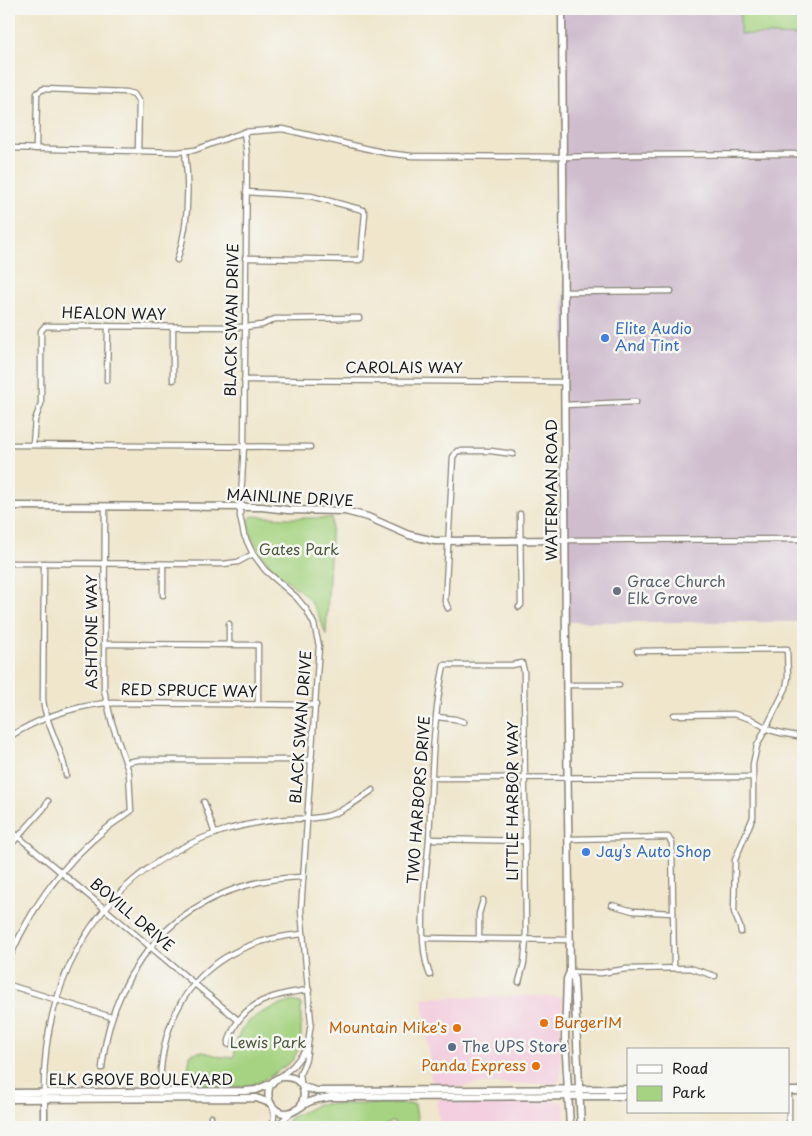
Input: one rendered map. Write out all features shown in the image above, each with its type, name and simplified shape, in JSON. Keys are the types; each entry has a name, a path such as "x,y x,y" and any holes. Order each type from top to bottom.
{"main road":[{"name":"WATERMAN ROAD","path":"562,9 565,540 571,940 570,972 566,979 564,1037 570,1127"},
{"name":"MAINLINE DRIVE","path":"9,506 240,507 345,511 368,517 409,536 423,539 448,541 565,540"},
{"name":"WATERMAN ROAD","path":"570,972 574,979 581,1127"},
{"path":"627,1089 317,1091 302,1085 293,1078 280,1077 272,1083 268,1095 271,1105 282,1112 292,1112 300,1106 318,1099 331,1097 627,1096"},
{"name":"ELK GROVE BOULEVARD","path":"9,1099 160,1092 245,1092 256,1090 272,1083"},
{"path":"300,1106 305,1095 302,1085"},
{"path":"790,1091 803,1090"},
{"name":"ELK GROVE BOULEVARD","path":"9,1093 44,1096 256,1098 271,1105"},
{"path":"44,1096 44,1127"}],"street":[{"path":"36,149 38,93 43,89 126,92 134,94 139,102 138,151"},
{"path":"9,148 185,151 195,150 244,132 283,129 386,153 412,156 563,157 803,154"},
{"name":"BLACK SWAN DRIVE","path":"244,132 247,156 244,446 240,507 244,535 253,554 264,570 296,596 306,609 314,624 319,651 303,877 302,910 311,1022 306,1058 300,1074 302,1085"},
{"path":"177,260 185,230 187,169 185,151"},
{"path":"245,258 359,260 361,259 365,213 363,210 311,196 246,192"},
{"path":"564,292 671,291"},
{"name":"HEALON WAY","path":"33,444 35,420 41,404 41,331 45,326 244,327 262,325 283,319 359,318"},
{"path":"107,380 108,326"},
{"path":"173,327 173,380"},
{"name":"CAROLAIS WAY","path":"244,380 564,382"},
{"path":"564,405 636,402"},
{"path":"9,445 310,447"},
{"path":"448,608 445,601 453,457 457,451 491,451 513,454"},
{"name":"ASHTONE WAY","path":"61,872 93,840 130,811 131,784 126,762 106,703 104,675 105,506"},
{"path":"519,607 521,605 520,514"},
{"path":"565,540 803,539"},
{"path":"9,563 230,564 253,554"},
{"path":"44,563 43,700 46,717 65,764 66,775"},
{"path":"163,564 163,595"},
{"path":"229,624 229,645"},
{"path":"104,644 258,645 258,704"},
{"path":"637,651 787,649 788,677 786,688 755,752 753,817 736,855 734,866 734,912 741,932"},
{"name":"LITTLE HARBOR WAY","path":"444,665 512,666 522,663 524,671 526,940 524,962 518,982"},
{"name":"TWO HARBORS DRIVE","path":"430,975 426,965 423,922 432,778 444,665"},
{"path":"567,685 619,685"},
{"name":"RED SPRUCE WAY","path":"9,737 46,717 72,709 106,703 316,705"},
{"path":"674,715 734,714 751,719 781,733 803,737"},
{"path":"437,717 464,722"},
{"path":"126,762 139,760 312,760"},
{"path":"432,778 753,777"},
{"path":"44,1096 45,1051 50,1018 74,955 106,909 135,880 162,860 192,843 215,834 255,823 307,819 335,813 373,790"},
{"path":"9,848 48,801"},
{"path":"204,802 215,834"},
{"name":"BOVILL DRIVE","path":"9,829 238,1020"},
{"path":"570,839 668,837 672,843 674,968"},
{"path":"429,839 525,841"},
{"path":"9,959 29,918 61,872"},
{"path":"102,1068 111,1017 122,990 150,946 162,933 200,904 222,894 256,882 303,877"},
{"path":"479,939 482,900"},
{"path":"612,905 633,911 673,913"},
{"path":"160,1092 161,1057 167,1032 177,1009 195,984 217,963 244,947 263,940 304,934"},
{"path":"424,938 571,940"},
{"path":"570,972 690,968 715,976"},
{"path":"9,984 111,1017"},
{"path":"228,1044 238,1020 253,1006 270,997 309,990"},
{"path":"280,1077 293,1066 306,1050"},
{"path":"271,1105 274,1114 274,1127"},
{"path":"274,1127 292,1112"},
{"path":"790,1114 790,1127"},
{"path":"210,1127 211,1117"}],"shaded area":[{"path":"562,9 740,9 740,34 803,36 803,622 566,622"},
{"path":"563,997 560,1035 561,1072 559,1082 550,1084 474,1084 461,1088 432,1088 423,998"},
{"path":"436,1099 562,1102 564,1106 565,1127 440,1127"}],"green space":[{"path":"740,9 803,9 803,36 740,34"},
{"name":"Gates Park","path":"252,516 332,518 326,635 319,617 309,600 273,568 260,553 253,541 250,529 249,522"},
{"name":"Lewis Park","path":"294,1001 301,1004 301,1045 292,1061 268,1078 248,1087 167,1089 164,1083 187,1079 190,1055 202,1052 222,1057 234,1057 238,1037 247,1023 270,1009"},
{"path":"318,1104 415,1104 418,1124 416,1127 400,1127 393,1122 377,1127 285,1127 290,1118"}],"place":[{"name":"Elite Audio And Tint","path":"605,338"},
{"name":"Grace Church Elk Grove","path":"617,591"},
{"name":"Jay’s Auto Shop","path":"586,852"},
{"name":"BurgerIM","path":"544,1023"},
{"name":"Mountain Mike's","path":"457,1028"},
{"name":"The UPS Store","path":"452,1047"},
{"name":"Panda Express","path":"536,1066"}]}
